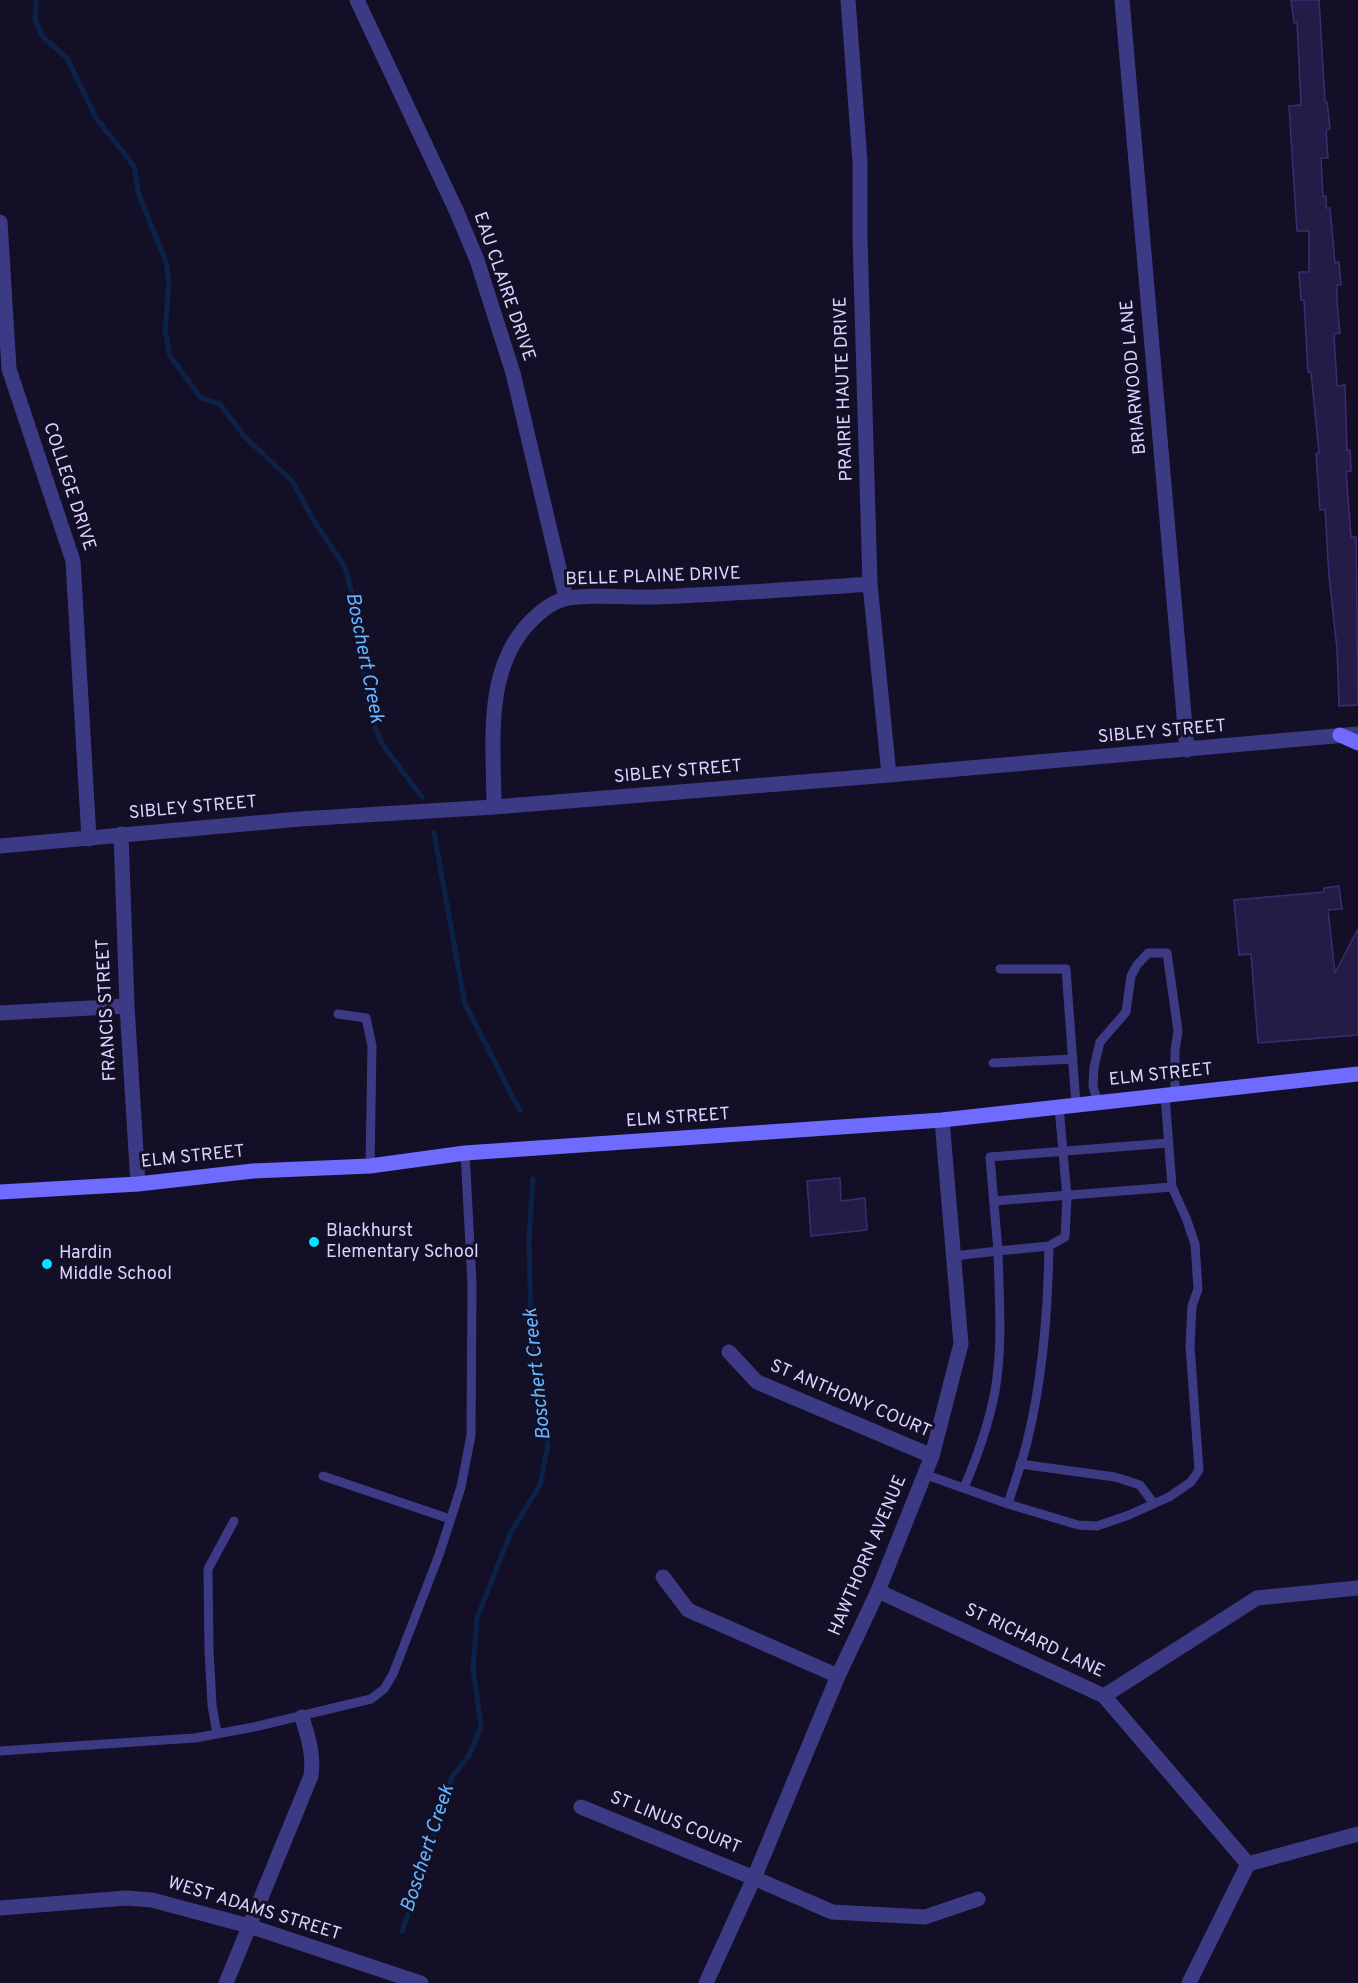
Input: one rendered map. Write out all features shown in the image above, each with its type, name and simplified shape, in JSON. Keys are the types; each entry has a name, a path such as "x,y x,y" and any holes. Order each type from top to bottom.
{"main road":[{"path":"1340,735 1358,743"},
{"name":"ELM STREET","path":"0,1192 138,1184 253,1171 370,1166 465,1154 942,1119 1357,1074"}],"street":[{"name":"PRAIRIE HAUTE DRIVE","path":"848,0 860,162 860,238 870,584 889,776"},
{"name":"BRIARWOOD LANE","path":"1122,0 1187,750"},
{"name":"EAU CLAIRE DRIVE","path":"358,2 456,210 480,270 513,373 566,598"},
{"name":"COLLEGE DRIVE","path":"0,222 9,369 73,561 89,839"},
{"name":"BELLE PLAINE DRIVE","path":"494,807 494,727 496,694 502,667 515,641 526,626 548,606 566,598 741,594 870,584"},
{"name":"SIBLEY STREET","path":"0,846 300,819 494,807 889,776 1358,734"},
{"name":"FRANCIS STREET","path":"121,834 127,1006 138,1184"},
{"path":"0,1013 127,1006"},
{"name":"HAWTHORN AVENUE","path":"706,1983 754,1878 838,1676 878,1591 932,1456 961,1344 942,1119"},
{"name":"ST ANTHONY COURT","path":"729,1352 757,1382 932,1456"},
{"path":"663,1577 688,1610 838,1676"},
{"path":"1104,1696 1257,1598 1358,1588"},
{"name":"ST RICHARD LANE","path":"878,1591 1104,1696 1248,1864"},
{"path":"226,1983 311,1776 313,1762 311,1744 302,1717"},
{"name":"ST LINUS COURT","path":"581,1807 832,1912 925,1917 978,1899"},
{"path":"1189,1983 1248,1864 1358,1834"},
{"name":"WEST ADAMS STREET","path":"0,1908 126,1898 152,1900 249,1926 421,1983"}],"lane":[{"path":"924,1474 1008,1504 1078,1525 1097,1526 1169,1497 1191,1482 1199,1470 1190,1346 1192,1306 1198,1289 1195,1244 1172,1187 1168,1143 1170,1095 1178,1031 1167,953 1148,953 1137,965 1131,976 1126,1012 1100,1042 1094,1067 1093,1086 1098,1102"},
{"path":"1000,969 1065,969 1077,1105"},
{"path":"338,1014 366,1018 372,1046 370,1166"},
{"path":"993,1062 1073,1059"},
{"path":"954,1256 1049,1246 1065,1238 1067,1197 1059,1107"},
{"path":"964,1488 980,1447 995,1390 1000,1324 998,1251 990,1157 1168,1143"},
{"path":"0,1751 195,1738 302,1717 371,1699 384,1689 393,1674 461,1487 471,1435 472,1283 465,1154"},
{"path":"994,1202 1172,1187"},
{"path":"1008,1504 1028,1442 1041,1364 1048,1305 1049,1246"},
{"path":"1020,1464 1115,1477 1140,1485 1154,1503"},
{"path":"324,1476 450,1519"},
{"path":"217,1734 212,1705 208,1569 234,1521"}],"building":[{"path":"1291,0 1319,0 1325,102 1327,102 1330,129 1326,130 1328,158 1321,158 1323,197 1326,196 1326,208 1330,208 1335,263 1339,262 1341,285 1337,285 1337,302 1340,333 1334,334 1337,386 1345,385 1347,450 1350,450 1351,471 1346,472 1351,537 1356,537 1358,705 1339,706 1337,649 1325,509 1320,510 1316,454 1319,453 1311,372 1308,372 1304,300 1301,300 1299,272 1309,272 1309,231 1297,231 1289,106 1301,105 1297,22 1294,23"},
{"path":"1339,886 1342,909 1328,910 1335,973 1358,929 1358,1035 1258,1043 1251,954 1239,955 1234,900 1324,892 1324,888"},
{"path":"840,1178 841,1201 865,1198 867,1230 811,1236 807,1181"}],"waterway":[{"name":"Boschert Creek","path":"36,0 35,19 42,36 67,58 96,118 134,166 139,195 166,262 169,283 165,330 170,356 201,398 220,404 245,437 293,482 314,521 345,567 360,624 370,714 382,744 422,797"},
{"name":"Boschert Creek","path":"434,833 465,1004 520,1111"},
{"name":"Boschert Creek","path":"402,1932 452,1777 470,1754 481,1726 473,1669 477,1618 511,1532 540,1485 548,1445 531,1331 529,1239 533,1179"}],"place":[{"name":"Blackhurst Elementary School","path":"314,1242"},
{"name":"Hardin Middle School","path":"47,1264"}]}
